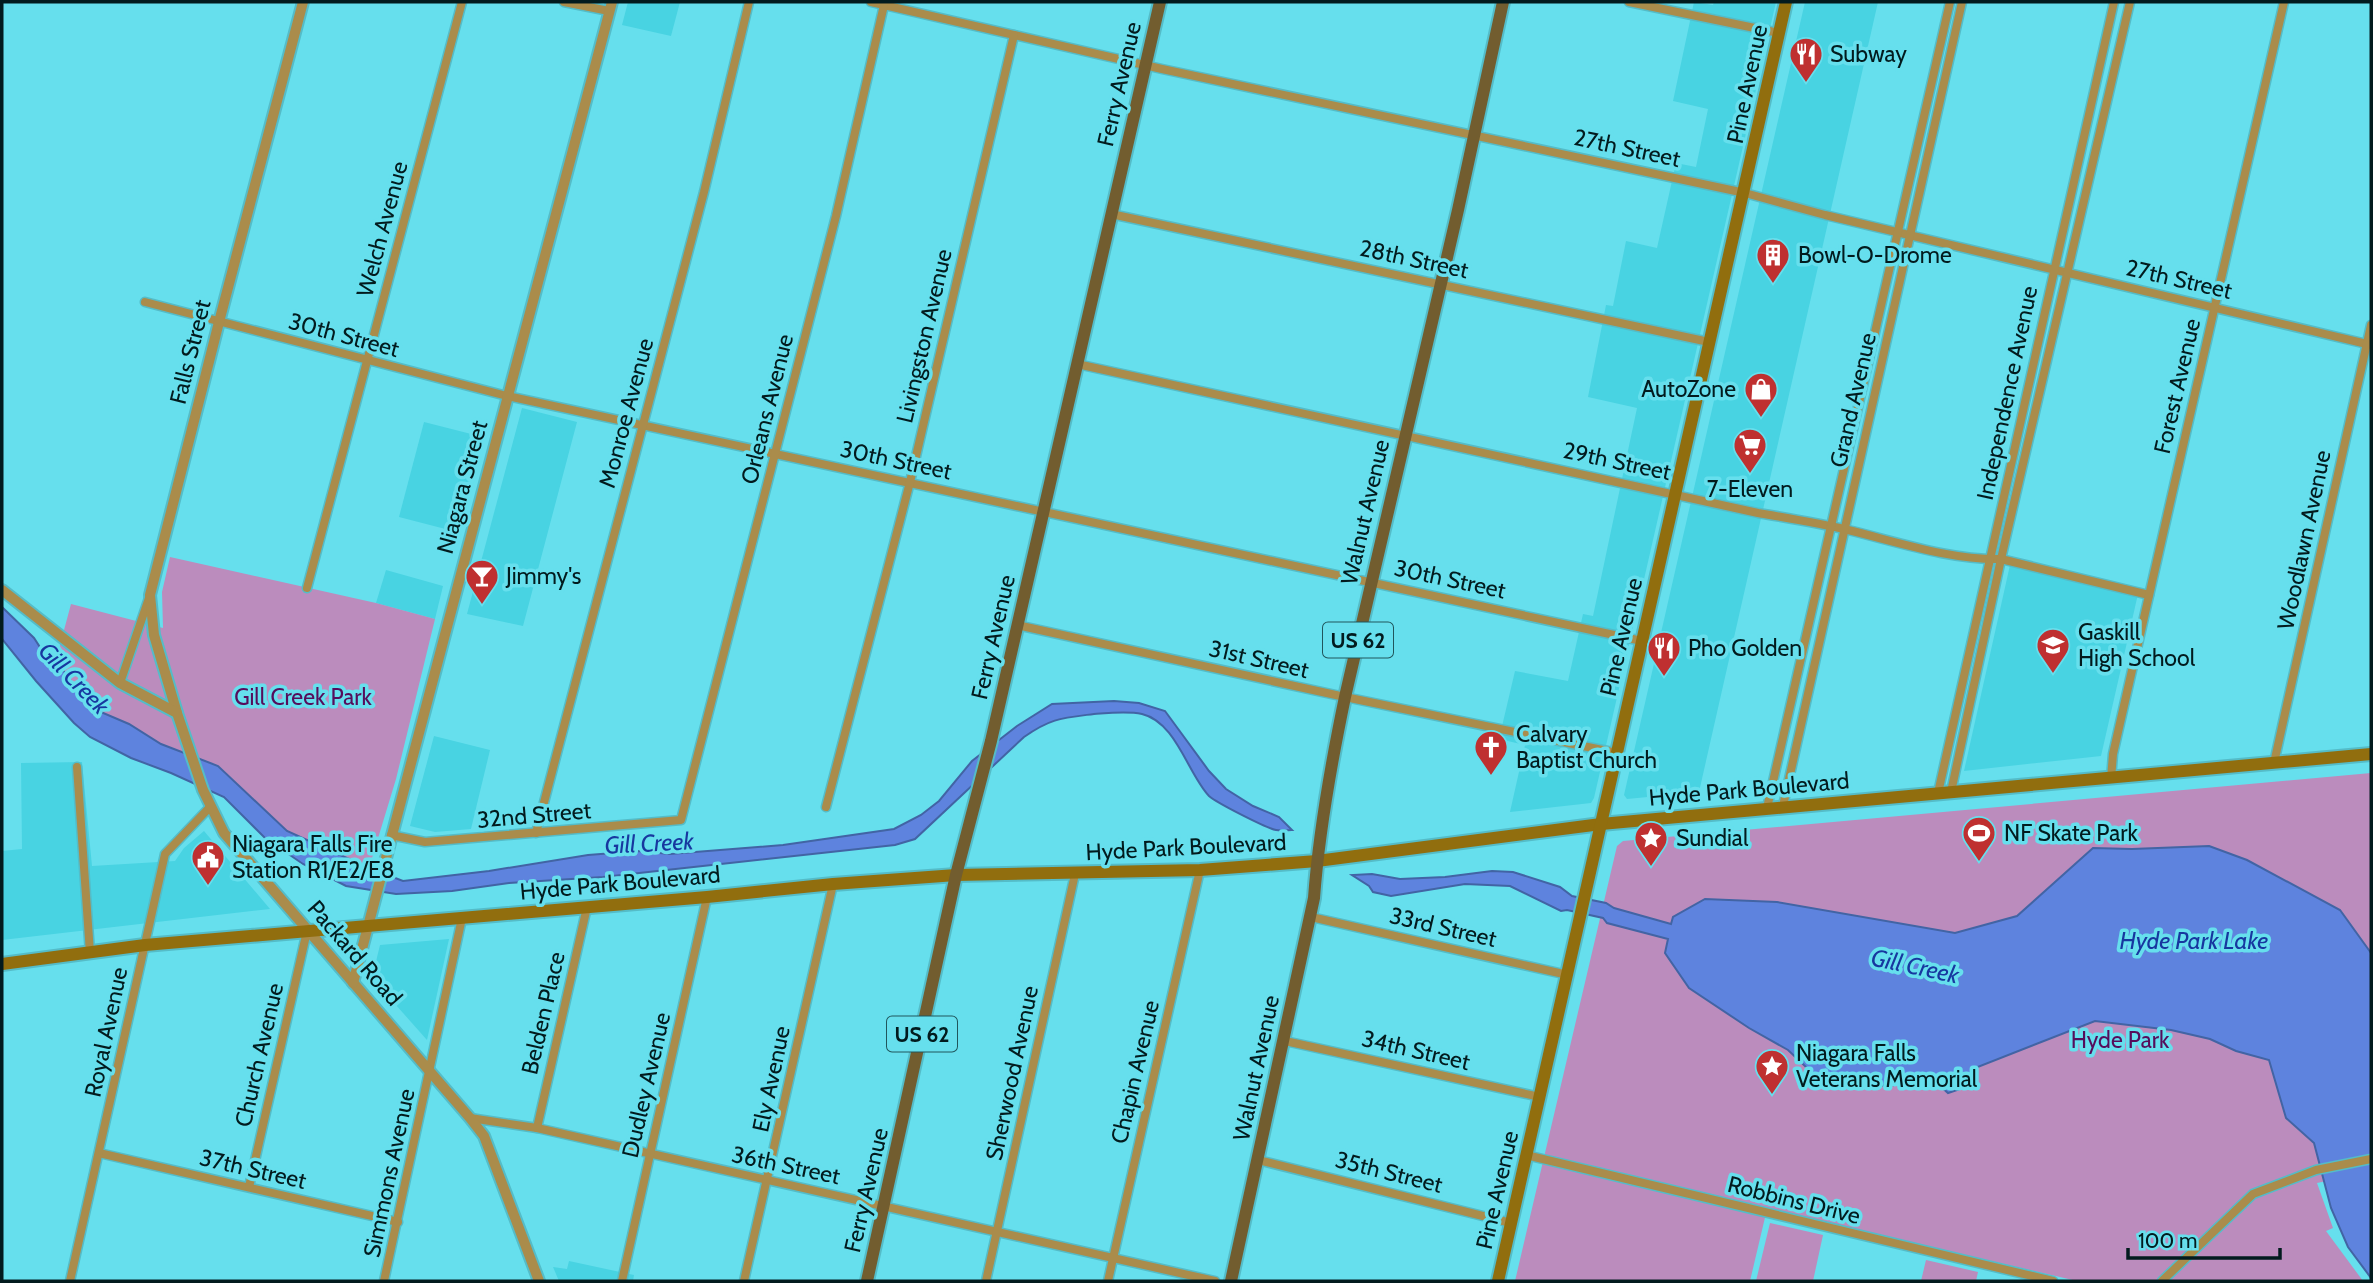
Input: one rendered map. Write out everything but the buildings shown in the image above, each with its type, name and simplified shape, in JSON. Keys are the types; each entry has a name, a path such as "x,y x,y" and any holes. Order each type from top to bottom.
{"main road":[{"name":"Ferry Avenue","path":"867,1281 956,875 1044,511 1160,2"},
{"name":"Walnut Avenue","path":"1231,1281 1311,917 1330,769 1345,697 1503,2"},
{"name":"Pine Avenue","path":"1498,1281 1786,2"},
{"name":"Hyde Park Boulevard","path":"2,964 145,945 833,884 956,875 1200,870 1317,861 1601,824 2371,754"}],"street":[{"name":"Falls Street","path":"177,713 154,635 150,595 303,2"},
{"name":"Welch Avenue","path":"307,588 462,2"},
{"path":"564,2 610,6"},
{"name":"Monroe Avenue","path":"536,833 704,192 750,2"},
{"name":"27th Street","path":"871,2 1146,65 1745,193 1909,235 2369,344"},
{"path":"1629,2 1779,33"},
{"path":"1767,808 1950,2"},
{"name":"Grand Avenue","path":"1783,806 1962,2"},
{"name":"Independence Avenue","path":"1945,792 1990,559 2114,2"},
{"name":"Independence Avenue","path":"1945,792 2130,2"},
{"name":"Forest Avenue","path":"2111,779 2113,754 2284,2"},
{"name":"Orleans Avenue","path":"681,820 836,216 884,5"},
{"name":"Niagara Street","path":"353,983 610,6"},
{"name":"Livingston Avenue","path":"826,807 910,482 1014,35"},
{"name":"28th Street","path":"1111,214 1709,342"},
{"name":"30th Street","path":"145,302 508,396 1642,641"},
{"name":"Woodlawn Avenue","path":"2274,763 2369,344 2371,325"},
{"name":"29th Street","path":"1077,364 1758,513 1831,526 1915,546 2001,559 2149,595"},
{"path":"2,590 120,683 177,713"},
{"path":"120,683 150,595"},
{"name":"31st Street","path":"1017,625 1617,753"},
{"name":"Packard Road","path":"177,713 203,790 224,833 484,1136 540,1281"},
{"path":"77,767 90,953"},
{"name":"Royal Avenue","path":"71,1281 165,854 210,807"},
{"name":"32nd Street","path":"391,835 425,842 681,820"},
{"name":"Chapin Avenue","path":"1108,1281 1200,870"},
{"name":"Sherwood Avenue","path":"986,1281 1075,874"},
{"name":"Ely Avenue","path":"744,1281 833,884"},
{"name":"Dudley Avenue","path":"622,1281 707,897"},
{"name":"Belden Place","path":"537,1128 587,907"},
{"name":"33rd Street","path":"1311,917 1567,975"},
{"name":"Simmons Avenue","path":"384,1281 462,918"},
{"name":"Church Avenue","path":"249,1187 307,931"},
{"name":"34th Street","path":"1285,1041 1539,1097"},
{"name":"36th Street","path":"470,1118 537,1128 1215,1281"},
{"name":"37th Street","path":"99,1153 398,1222"},
{"name":"Robbins Drive","path":"1526,1154 2053,1281"},
{"path":"2162,1281 2252,1194 2319,1169 2371,1159"},
{"name":"35th Street","path":"1258,1160 1511,1223"}],"shaded area":[{"path":"628,2 680,2 671,36 622,25"},
{"path":"1694,2 1713,5 1714,2 1776,2 1594,798 1591,803 1510,812 1525,745 1499,739 1515,671 1568,681 1583,614 1593,616 1637,408 1588,397 1606,305 1613,306 1626,241 1657,248 1676,163 1696,167 1708,109 1673,101"},
{"path":"1805,2 1878,2 1699,792 1627,799 1624,795"},
{"path":"522,408 577,422 523,626 467,614"},
{"path":"424,422 483,437 457,532 399,517"},
{"name":"Gaskill High School","path":"2010,565 2138,594 2101,756 1964,771"},
{"path":"386,570 443,586 435,619 376,603"},
{"path":"434,736 490,750 471,829 435,832 410,826"},
{"path":"82,762 92,866 175,861 184,848 204,831 270,909 2,940 2,851 22,849 21,763"},
{"path":"449,939 427,1040 372,978 380,945"},
{"path":"569,1261 634,1275 633,1281 559,1281 553,1267 567,1269"}],"green space":[{"name":"Gill Creek Park","path":"170,557 376,603 435,619 396,779 369,868 287,831 218,766 161,744 129,724 89,707 56,660 71,604 163,628 162,592"},
{"name":"Hyde Park","path":"2371,773 2371,1172 2317,1183 2333,1228 2326,1231 2363,1281 2077,1281 1767,1209 1750,1281 1515,1281 1617,846 1623,841"},
{"path":"1770,1223 1823,1235 1813,1281 1756,1281"},
{"path":"1926,1260 1978,1272 1976,1281 1921,1281"}],"water":[{"path":"2,607 34,638 47,658 56,660 89,707 129,724 161,744 218,766 287,831 403,881 588,855 639,851 670,854 783,845 894,829 921,815 939,801 972,761 1017,726 1052,704 1114,701 1139,703 1165,711 1209,771 1226,789 1253,806 1279,817 1292,830 1271,828 1209,796 1173,738 1154,719 1136,713 1094,714 1050,722 1033,731 915,839 895,845 452,891 396,894 346,886 303,864 265,838 224,797 131,758 90,737 36,681 2,639"},
{"name":"Hyde Park Lake","path":"2209,846 2247,860 2340,910 2371,953 2371,1278 2348,1247 2331,1208 2314,1143 2286,1118 2269,1060 2236,1051 2210,1039 2171,1030 2095,1021 1975,1068 1966,1087 1948,1093 1937,1083 1857,1087 1823,1083 1788,1050 1689,988 1665,953 1668,939 1607,923 1603,918 1561,911 1510,886 1465,884 1391,896 1373,892 1369,886 1352,875 1372,874 1400,879 1492,871 1513,872 1560,887 1572,896 1606,903 1614,908 1671,924 1673,917 1705,899 1777,902 1955,933 2017,916 2093,848"}],"place":[{"name":"Subway","path":"1806,84"},
{"name":"Bowl-O-Drome","path":"1773,285"},
{"name":"AutoZone","path":"1761,419"},
{"name":"7-Eleven","path":"1750,475"},
{"name":"Jimmy's","path":"482,606"},
{"name":"Gaskill High School","path":"2053,675"},
{"name":"Pho Golden","path":"1664,678"},
{"name":"Calvary Baptist Church","path":"1491,777"},
{"name":"NF Skate Park","path":"1979,863"},
{"name":"Sundial","path":"1651,868"},
{"name":"Niagara Falls Fire Station R1/E2/E8","path":"208,887"},
{"name":"Niagara Falls Veterans Memorial","path":"1772,1096"}],"water label":[{"name":"Gill Creek","path":"74,678"},
{"name":"Gill Creek","path":"649,843"},
{"name":"Gill Creek","path":"1915,966"}]}
